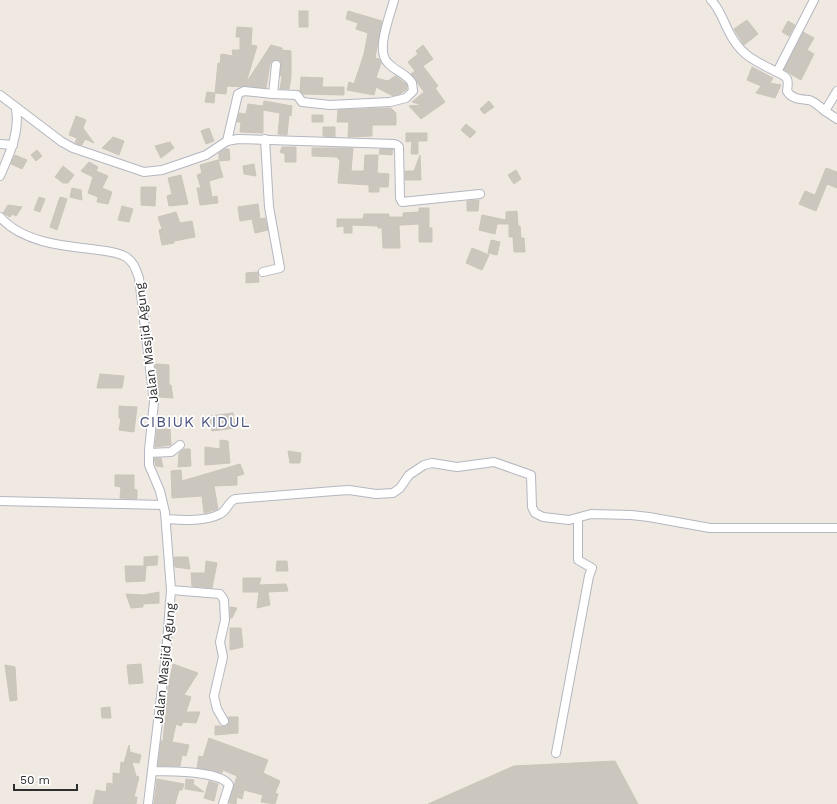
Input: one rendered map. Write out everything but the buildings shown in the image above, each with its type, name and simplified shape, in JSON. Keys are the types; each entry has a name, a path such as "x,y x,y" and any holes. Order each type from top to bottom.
{"street":[{"path":"227,141 238,94 244,91 297,95 302,102 330,105 390,102 406,98 413,91 412,83 398,69 386,61 381,47 394,0"},
{"path":"711,0 717,7 736,45 744,54 787,77 789,81 787,91 789,94 803,101 810,101 837,119"},
{"path":"777,72 814,0"},
{"path":"272,94 276,65"},
{"path":"825,111 837,91"},
{"path":"0,95 16,109 62,142 74,148 144,172 162,170 206,155 227,141 248,138 397,144 399,152 400,201 408,202 439,197 480,194"},
{"path":"0,176 13,145 16,130 16,109"},
{"path":"263,272 280,268 269,207 265,139"},
{"path":"0,144 13,145"},
{"name":"Jalan Masjid Agung","path":"0,217 12,229 23,234 44,240 119,254 127,257 134,264 139,278 154,390 154,417 149,453 150,470 163,505 166,519 171,590 166,655 148,804"},
{"path":"149,453 171,452 180,445"},
{"path":"166,519 210,517 225,511 231,501 235,499 349,490 376,494 393,492 400,488 409,475 428,463 442,463 457,467 489,462 531,475 532,507 538,515 550,519 569,520 591,514 639,516 696,527 725,529 837,528"},
{"path":"0,501 163,505"},
{"path":"556,753 589,576 592,568 578,560 578,518"},
{"path":"171,590 220,594 224,600 225,620 220,642 224,657 214,696 217,709 224,721"},
{"path":"152,771 210,775 225,781 229,785 229,789 223,804"}],"district":[{"name":"CIBIUK KIDUL","path":"195,422"}]}
